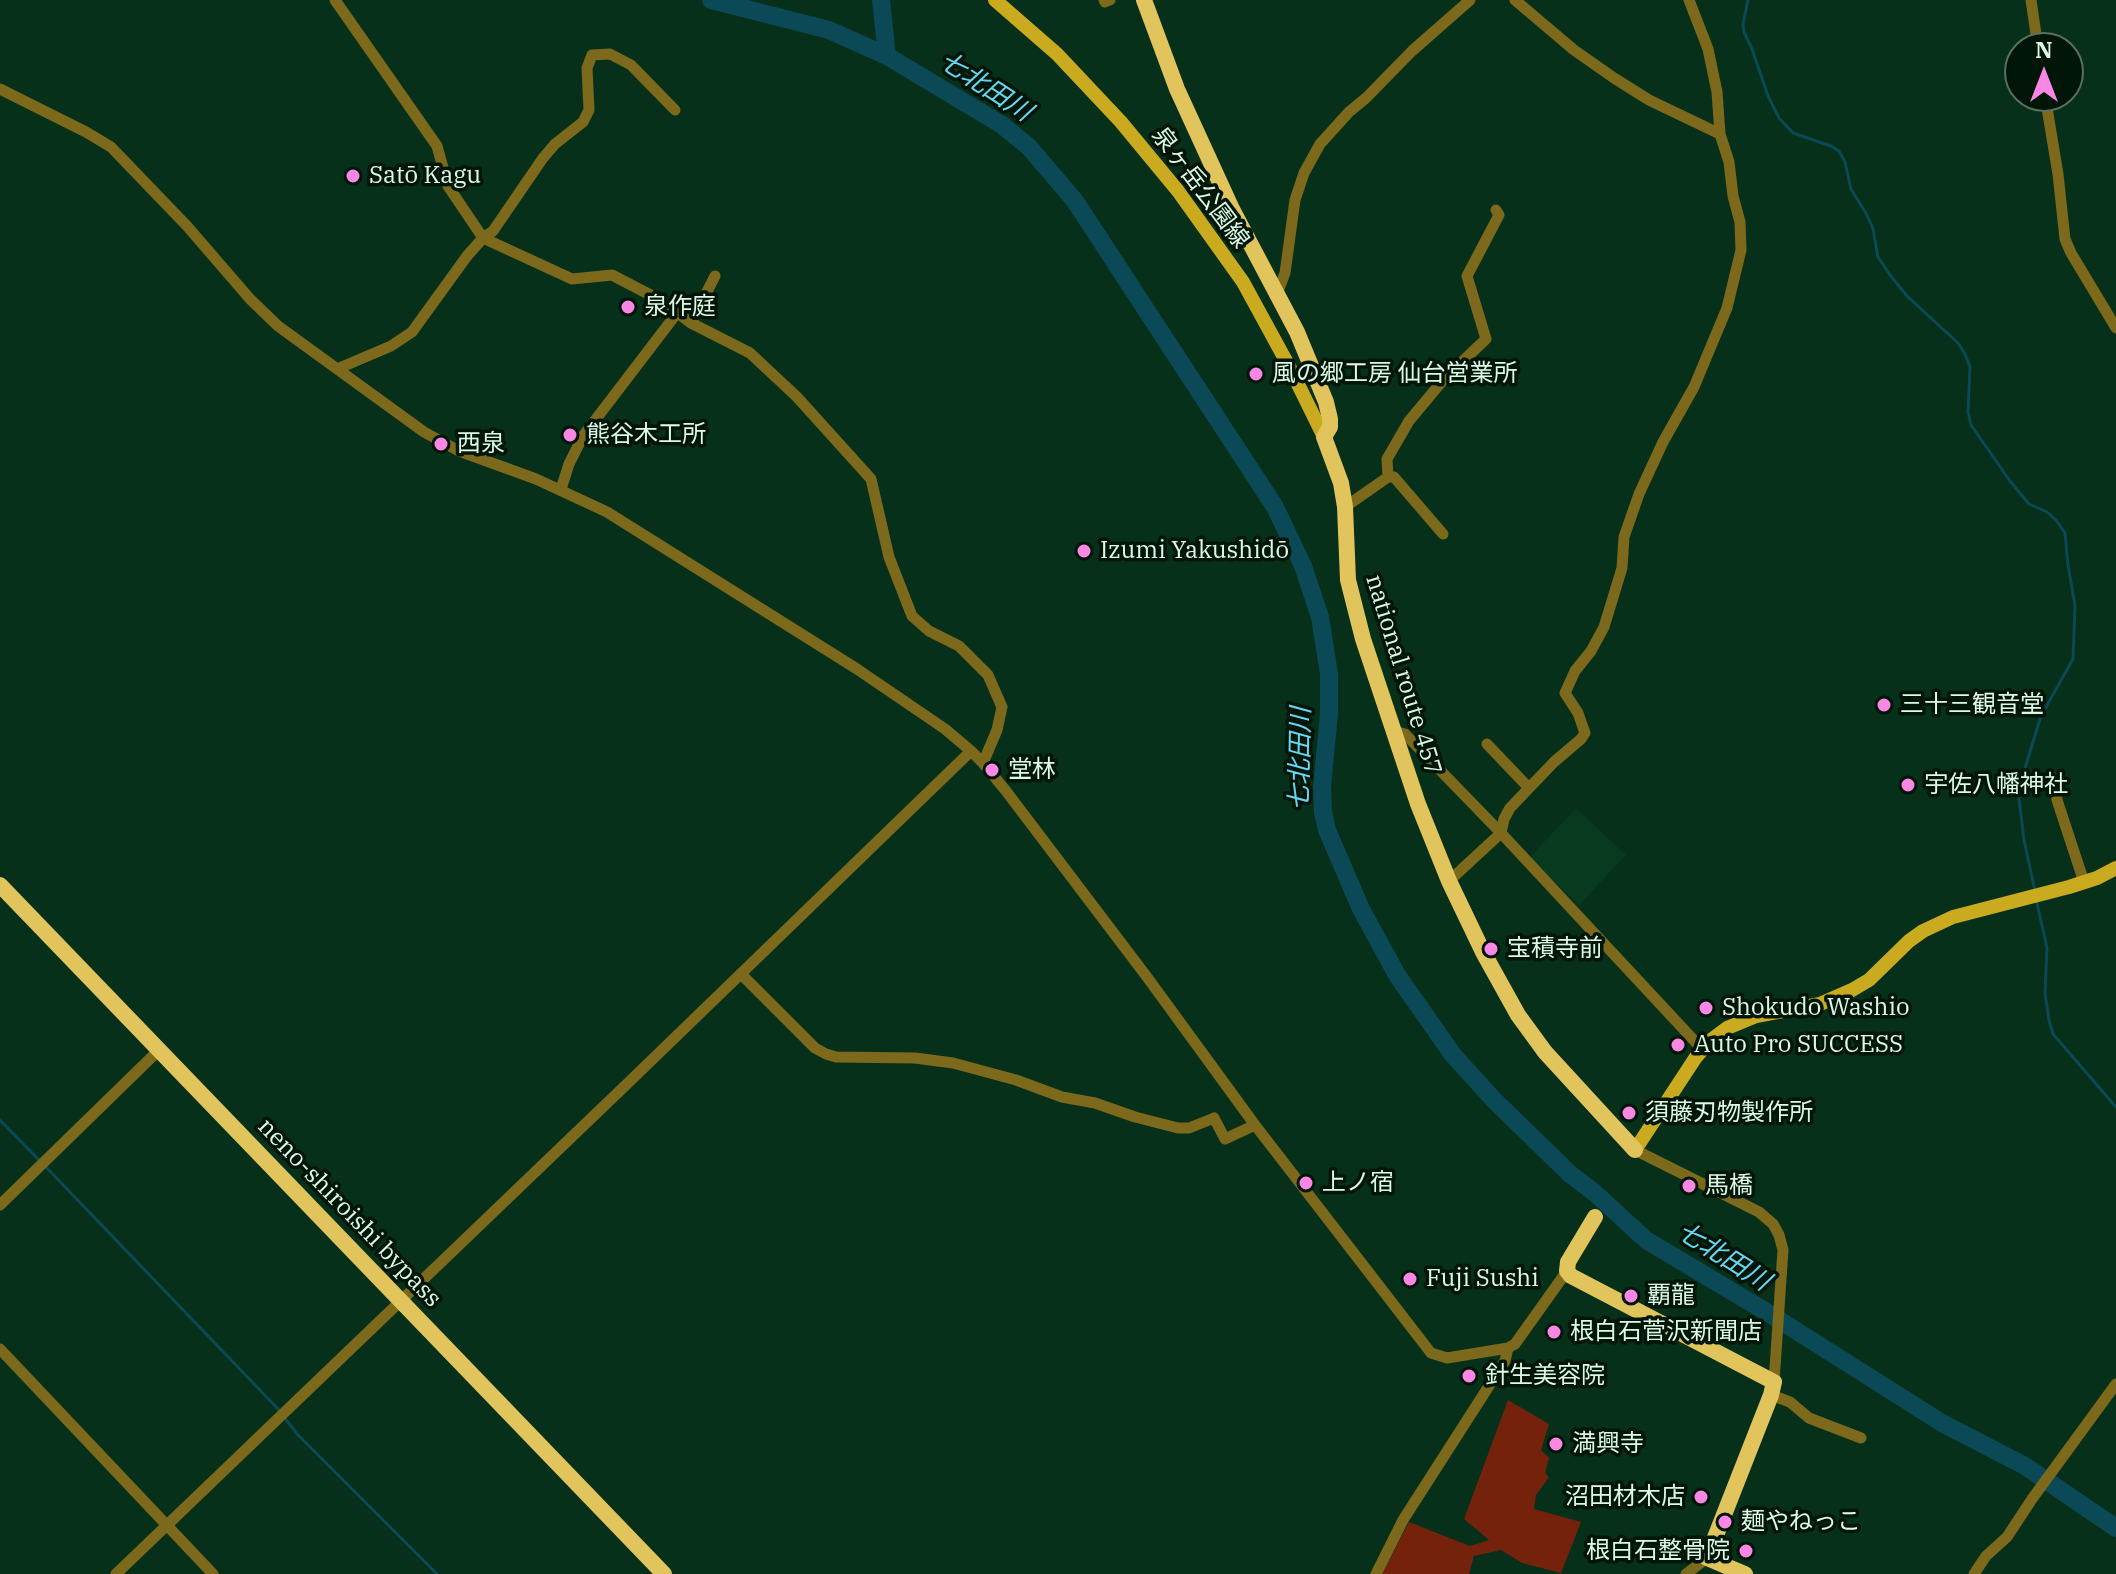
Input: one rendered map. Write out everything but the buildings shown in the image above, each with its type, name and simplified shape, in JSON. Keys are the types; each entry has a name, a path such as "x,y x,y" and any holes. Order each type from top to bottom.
{"highway":[{"name":"national route 457","path":"1144,0 1177,89 1232,209 1297,332 1326,402 1330,427 1324,437 1341,483 1348,580 1363,639 1418,804 1449,881 1518,1015 1545,1052 1635,1150"},
{"name":"neno-shiroishi bypass","path":"0,885 664,1574"},
{"path":"1595,1217 1568,1262 1567,1271 1571,1276 1772,1389 1707,1558 1745,1574"}],"main road":[{"name":"泉ヶ岳公園線","path":"995,0 1057,54 1121,122 1178,191 1243,282 1324,437"},
{"path":"1635,1150 1702,1049 1738,1022 1820,1004 1852,990 1869,980 1909,941 1937,924 1968,912 2114,873"}],"street":[{"path":"335,0 437,146 448,186 483,238 572,279 612,275 662,301 691,323 750,353 797,397 871,479 889,557 912,616 929,631 959,646 988,675 1002,707 997,730 983,763"},
{"path":"1104,0 1110,0"},
{"path":"1277,294 1285,273 1295,200 1304,173 1320,144 1412,51 1470,0"},
{"path":"1515,0 1574,50 1614,78 1649,100 1720,134"},
{"path":"1449,881 1501,833 1510,808 1585,733 1578,713 1565,693 1575,671 1604,627 1622,568 1624,537 1639,494 1663,442 1694,387 1727,308 1741,250 1741,231 1729,162 1720,134 1717,92 1708,49 1689,0"},
{"path":"2031,0 2036,32"},
{"path":"337,369 391,346 412,332 467,256 493,231 543,158 585,118 589,110 587,68 592,55 610,54 631,65 675,110"},
{"path":"0,89 111,147 278,326 436,440 561,489 629,525 857,669 945,729 971,751 1147,977 1255,1125 1431,1353 1447,1358 1508,1348 1515,1344 1567,1271"},
{"path":"2047,112 2065,239 2116,328"},
{"path":"1388,477 1387,459 1409,421 1444,379 1486,339 1467,276 1499,215 1496,210"},
{"path":"691,323 715,276"},
{"path":"561,489 583,436 677,313"},
{"path":"1345,507 1388,477 1394,477 1443,534"},
{"path":"1394,731 1405,734 1501,833 1702,1049"},
{"path":"1487,744 1529,788"},
{"path":"116,1574 971,751"},
{"path":"2054,778 2057,800 2084,882"},
{"path":"741,974 815,1048 836,1057 915,1058 953,1063 1016,1080 1062,1097 1095,1103 1178,1128 1189,1128 1214,1118 1225,1139 1255,1125"},
{"path":"1,1198 36,1170 159,1050"},
{"path":"1635,1150 1766,1217 1773,1224 1782,1242 1782,1267 1772,1389 1809,1418 1861,1438"},
{"path":"1376,1574 1403,1520 1505,1361 1508,1348"},
{"path":"0,1349 213,1574"},
{"path":"1974,1574 1979,1564 2007,1537 2116,1384"},
{"path":"1686,1574 1707,1558"}],"shaded area":[{"path":"1576,808 1626,855 1579,905 1529,858"},
{"path":"1508,1400 1549,1424 1541,1450 1549,1458 1545,1473 1549,1477 1536,1495 1534,1509 1581,1522 1561,1573 1522,1563 1501,1550 1474,1556 1469,1574 1382,1574 1409,1522 1470,1546 1489,1540 1464,1519"}],"waterway":[{"name":"七北田川","path":"711,0 829,30 887,56 1002,125 1029,147 1075,201 1275,507 1303,566 1320,617 1329,674 1329,714 1322,787 1327,830 1361,909 1397,975 1453,1055 1495,1101 1570,1174 1646,1240 1942,1423 2025,1466 2116,1528"},
{"path":"881,0 887,56"},
{"path":"1748,0 1744,32 1779,118 1793,133 1839,151 1845,162 1851,189 1873,229 1878,257 1907,296 1958,343 1965,354 1970,367 1968,412 1971,425 2029,504 2047,512 2065,533 2075,606 2073,659 2041,716 2018,791 2035,891"},
{"path":"2036,899 2047,948 2045,993 2053,1034 2116,1107"},
{"path":"0,1120 39,1160"},
{"path":"44,1165 280,1411"},
{"path":"284,1417 297,1434 437,1574"}],"place":[{"name":"Satō Kagu","path":"353,176"},
{"name":"泉作庭","path":"628,307"},
{"name":"風の郷工房 仙台営業所","path":"1256,374"},
{"name":"熊谷木工所","path":"570,435"},
{"name":"西泉","path":"441,444"},
{"name":"Izumi Yakushidō","path":"1084,551"},
{"name":"三十三観音堂","path":"1884,705"},
{"name":"堂林","path":"992,770"},
{"name":"宇佐八幡神社","path":"1908,785"},
{"name":"宝積寺前","path":"1491,949"},
{"name":"Shokudo Washio","path":"1706,1008"},
{"name":"Auto Pro SUCCESS","path":"1678,1045"},
{"name":"須藤刃物製作所","path":"1629,1113"},
{"name":"上ノ宿","path":"1306,1183"},
{"name":"馬橋","path":"1689,1186"},
{"name":"Fuji Sushi","path":"1410,1279"},
{"name":"覇龍","path":"1631,1296"},
{"name":"根白石菅沢新聞店","path":"1554,1332"},
{"name":"針生美容院","path":"1469,1376"},
{"name":"満興寺","path":"1556,1444"},
{"name":"沼田材木店","path":"1701,1497"},
{"name":"麺やねっこ","path":"1725,1522"},
{"name":"根白石整骨院","path":"1746,1551"}]}
